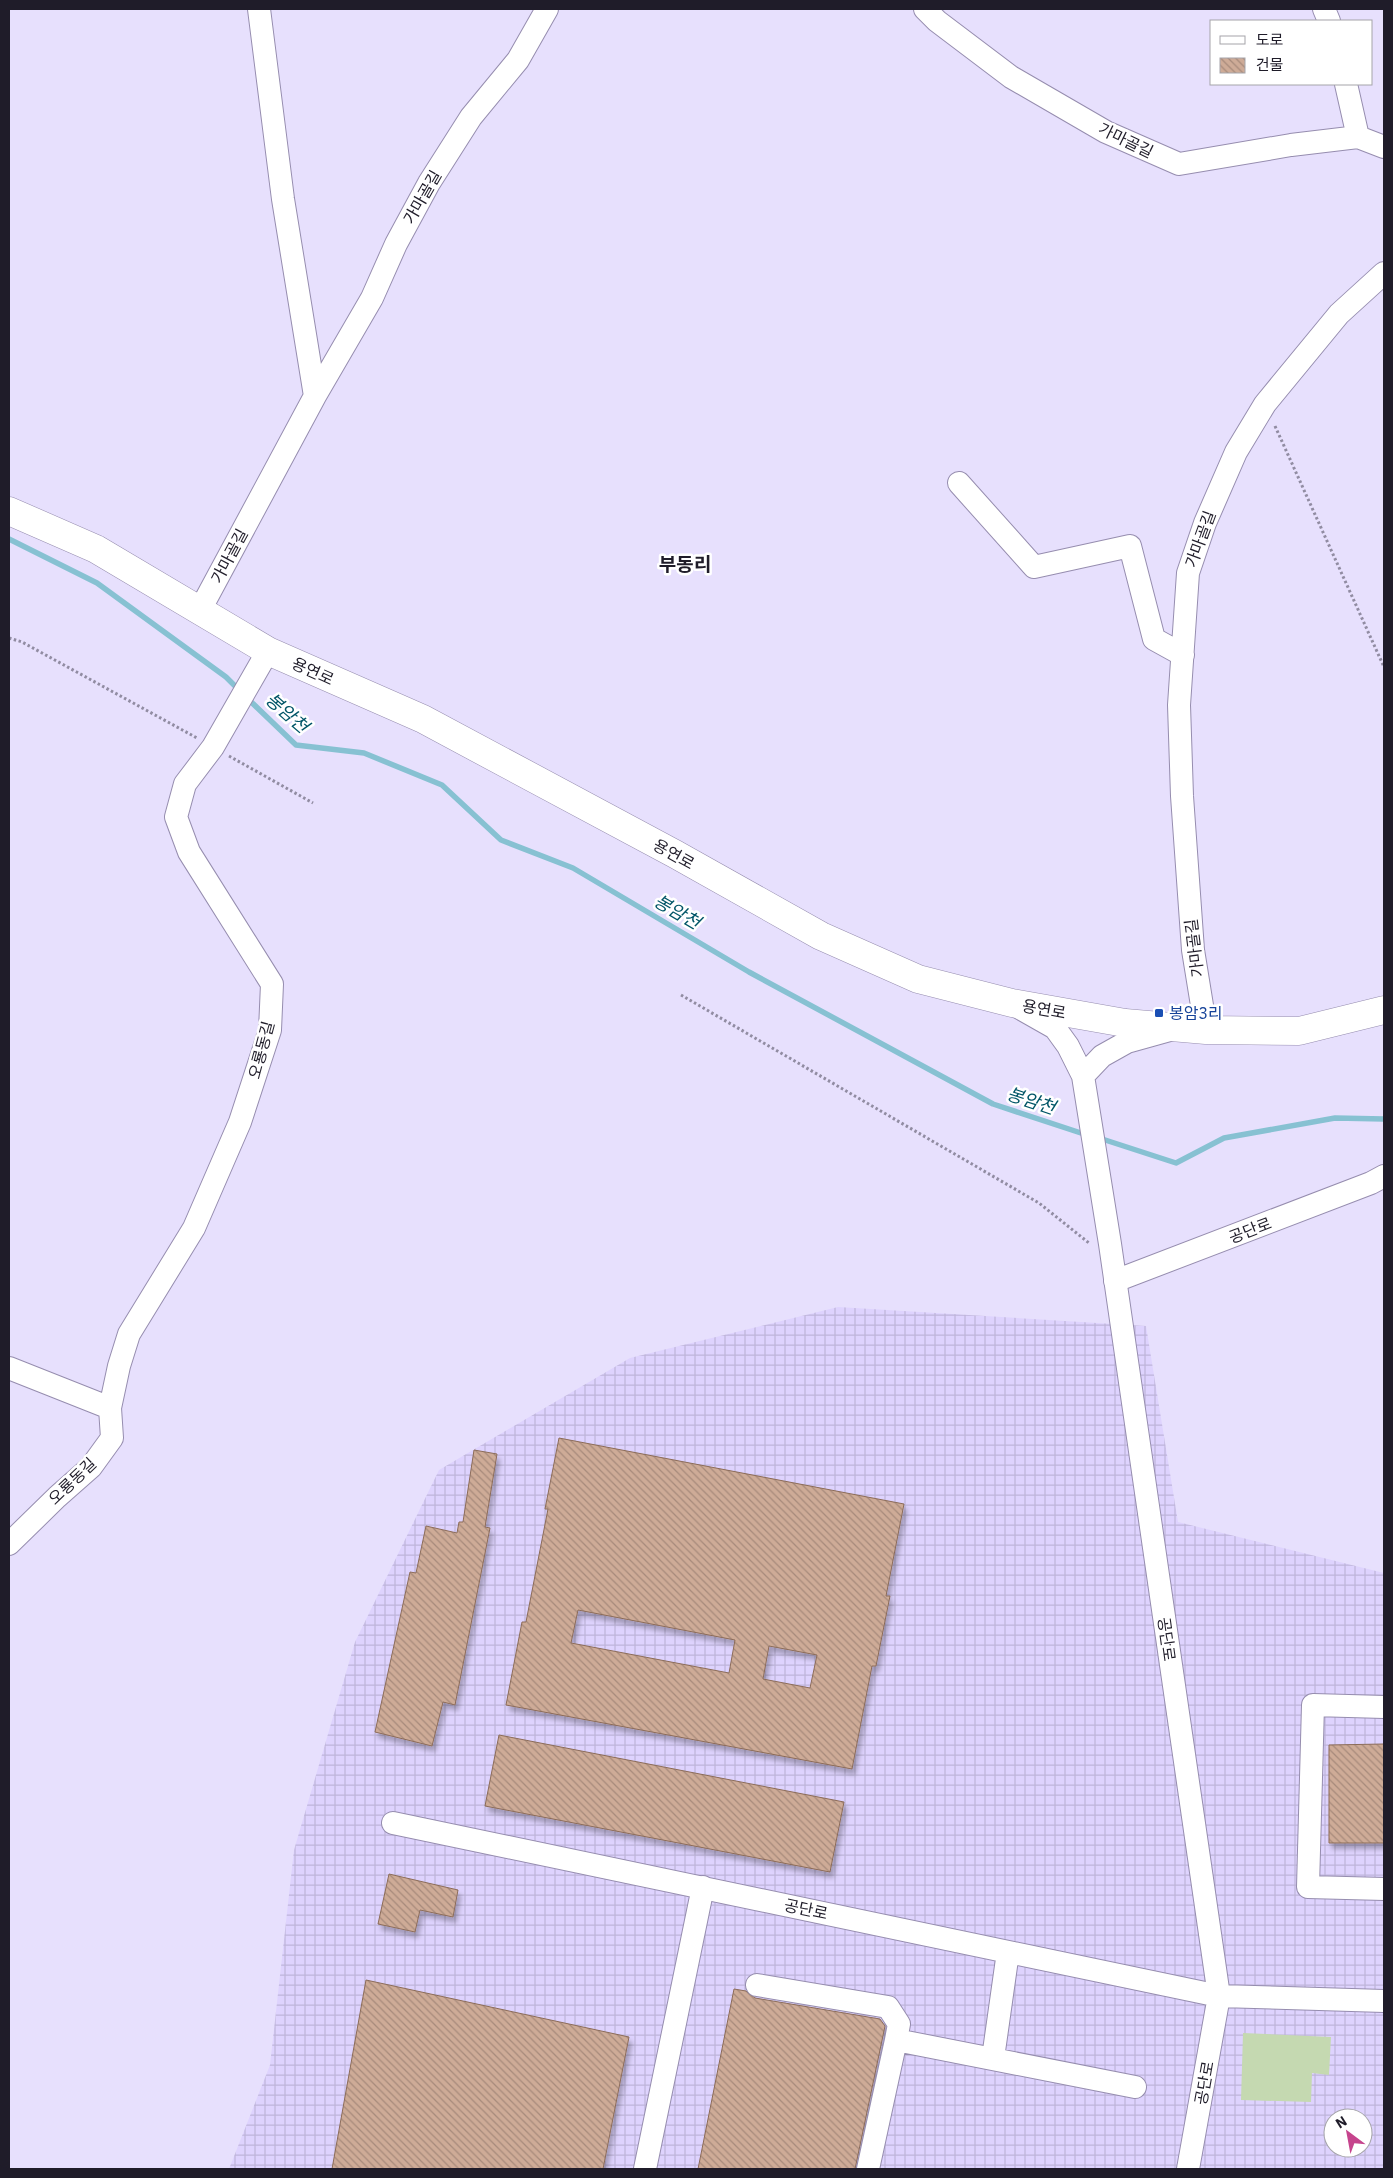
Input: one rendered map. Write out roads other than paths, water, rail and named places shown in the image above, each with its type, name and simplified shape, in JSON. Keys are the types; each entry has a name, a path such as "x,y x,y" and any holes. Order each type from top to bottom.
{"main road":[{"name":"용연로","path":"9,511 96,549 204,604 261,662 422,719 676,854 821,936 918,979 1012,1003 1125,1024 1206,1030 1299,1031 1384,1010"}],"street":[{"path":"259,9 283,199 315,396"},
{"name":"가마골길","path":"204,604 315,396 372,298 396,244 428,184 471,116 518,60 547,9"},
{"name":"가마골길","path":"925,9 937,21 1011,77 1106,132 1179,164 1290,145 1358,138 1384,147"},
{"path":"1346,85 1358,138"},
{"name":"가마골길","path":"1206,1030 1193,950 1182,796 1179,705 1188,572 1205,523 1236,452 1265,404 1339,314 1384,273"},
{"path":"960,483 1034,567 1130,546 1154,639 1183,655"},
{"name":"오룡동길","path":"9,1544 56,1496 91,1467 112,1438 110,1408 119,1366 129,1334 194,1228 240,1122 270,1030 272,984 189,852 176,817 185,784 213,747 261,662"},
{"path":"1012,1003 1055,1028 1068,1046 1083,1081 1113,1264"},
{"path":"1083,1081 1102,1056 1126,1042 1178,1028"},
{"name":"공단로","path":"1188,2169 1219,1996 1113,1264 1371,1183 1384,1176"},
{"path":"9,1368 110,1408"},
{"path":"1384,1707 1313,1705 1308,1887 1384,1889"},
{"name":"공단로","path":"393,1823 1219,1996 1384,2001"},
{"path":"645,2169 703,1887"},
{"path":"993,2058 1008,1952"},
{"path":"757,1985 888,2007 899,2024 868,2169"},
{"path":"896,2040 1135,2086"}],"waterway":[{"name":"봉암천","path":"9,539 97,583 226,677 240,691"},
{"name":"봉암천","path":"246,697 296,745 364,753 442,785 501,840 573,868 749,972 993,1104 1087,1135"},
{"name":"봉암천","path":"1099,1138 1176,1163 1224,1138 1335,1118 1384,1119"}],"place":[{"name":"봉암3리","path":"1159,1013"}],"district":[{"name":"부동리","path":"685,564"}]}
